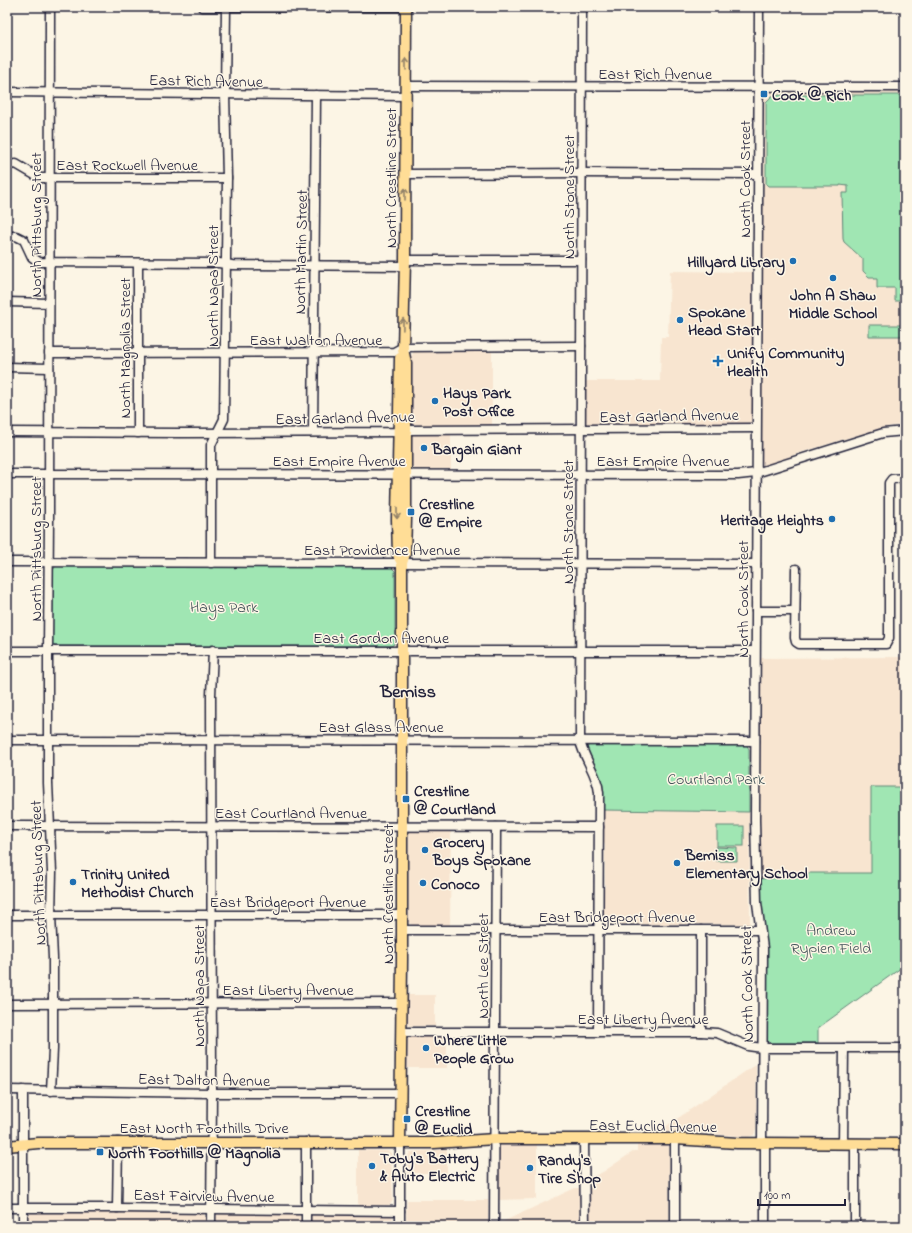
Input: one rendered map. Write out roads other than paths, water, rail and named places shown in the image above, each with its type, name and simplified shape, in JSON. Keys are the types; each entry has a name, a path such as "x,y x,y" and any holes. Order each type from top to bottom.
{"main road":[{"name":"North Crestline Street","path":"400,1143 402,1032 401,651 402,563 405,554 402,431 406,363 403,348 406,174 406,7"},
{"name":"East Euclid Avenue","path":"400,1143 434,1143 495,1139 675,1139 763,1144 905,1144"},
{"name":"East North Foothills Drive","path":"7,1146 22,1143 118,1142 400,1143"}],"street":[{"name":"North Pittsburg Street","path":"50,7 48,740 53,958 53,1049 51,1090"},
{"path":"202,7 406,7"},
{"name":"North Napa Street","path":"211,563 211,445 224,419 226,353 226,7"},
{"name":"North Stone Street","path":"582,7 580,741 582,751 599,785 598,1032"},
{"name":"North Cook Street","path":"759,7 757,174 755,873 763,948 762,1048 765,1226"},
{"name":"East Rich Avenue","path":"7,92 316,95 581,86 905,87"},
{"name":"North Martin Street","path":"313,432 316,95"},
{"name":"East Rockwell Avenue","path":"7,165 16,164 40,178 227,178"},
{"path":"406,174 757,174"},
{"path":"7,236 16,236 24,240 32,257 39,262 314,265 581,260"},
{"name":"North Magnolia Street","path":"138,263 138,433"},
{"path":"7,302 49,302"},
{"name":"East Walton Avenue","path":"49,353 394,352 403,348 581,346"},
{"path":"7,368 49,368"},
{"name":"East Garland Avenue","path":"7,432 218,433 756,428"},
{"name":"East Empire Avenue","path":"7,474 738,475 756,473 883,433 905,431"},
{"path":"796,569 796,642 799,644 886,644 889,638 889,483 892,479 905,478"},
{"name":"East Providence Avenue","path":"7,562 756,564"},
{"path":"756,611 795,611"},
{"name":"North Napa Street","path":"211,1226 211,739 213,650"},
{"name":"East Gordon Avenue","path":"7,651 755,651"},
{"name":"East Glass Avenue","path":"7,740 211,739 755,741"},
{"name":"East Courtland Avenue","path":"7,826 599,827"},
{"name":"North Lee Street","path":"494,1226 496,827"},
{"name":"East Bridgeport Avenue","path":"7,915 402,915"},
{"name":"East Bridgeport Avenue","path":"402,930 760,930"},
{"path":"701,930 701,1032"},
{"name":"East Liberty Avenue","path":"7,1004 401,1004"},
{"name":"East Liberty Avenue","path":"402,1032 701,1032 717,1033 748,1046 762,1048 905,1048"},
{"path":"843,1144 844,1048"},
{"name":"East Dalton Avenue","path":"7,1090 212,1093 401,1093"},
{"path":"23,1090 23,1226"},
{"path":"584,1139 585,1226"},
{"path":"675,1139 675,1226"},
{"path":"117,1208 118,1142"},
{"path":"306,1142 306,1226"},
{"name":"North Crestline Street","path":"400,1143 400,1226"},
{"path":"855,1226 856,1144"},
{"name":"East Fairview Avenue","path":"7,1208 400,1211"}],"place":[{"name":"Cook @ Rich","path":"764,94"},
{"name":"Hillyard Library","path":"793,261"},
{"name":"John A Shaw Middle School","path":"833,278"},
{"name":"Spokane Head Start","path":"680,320"},
{"name":"Unify Community Health","path":"718,361"},
{"name":"Hays Park Post Office","path":"435,401"},
{"name":"Bargain Giant","path":"424,448"},
{"name":"Crestline @ Empire","path":"411,512"},
{"name":"Heritage Heights","path":"832,519"},
{"name":"Crestline @ Courtland","path":"406,799"},
{"name":"Grocery Boys Spokane","path":"425,850"},
{"name":"Bemiss Elementary School","path":"677,863"},
{"name":"Trinity United Methodist Church","path":"73,882"},
{"name":"Conoco","path":"423,883"},
{"name":"Where Little People Grow","path":"426,1048"},
{"name":"Crestline @ Euclid","path":"407,1119"},
{"name":"North Foothills @ Magnolia","path":"100,1152"},
{"name":"Toby's Battery & Auto Electric","path":"372,1166"},
{"name":"Randy's Tire Shop","path":"530,1168"}],"district":[{"name":"Bemiss","path":"408,691"}],"park label":[{"name":"Hays Park","path":"224,606"},
{"name":"Courtland Park","path":"716,778"},
{"name":"Andrew Rypien Field","path":"831,938"}]}
